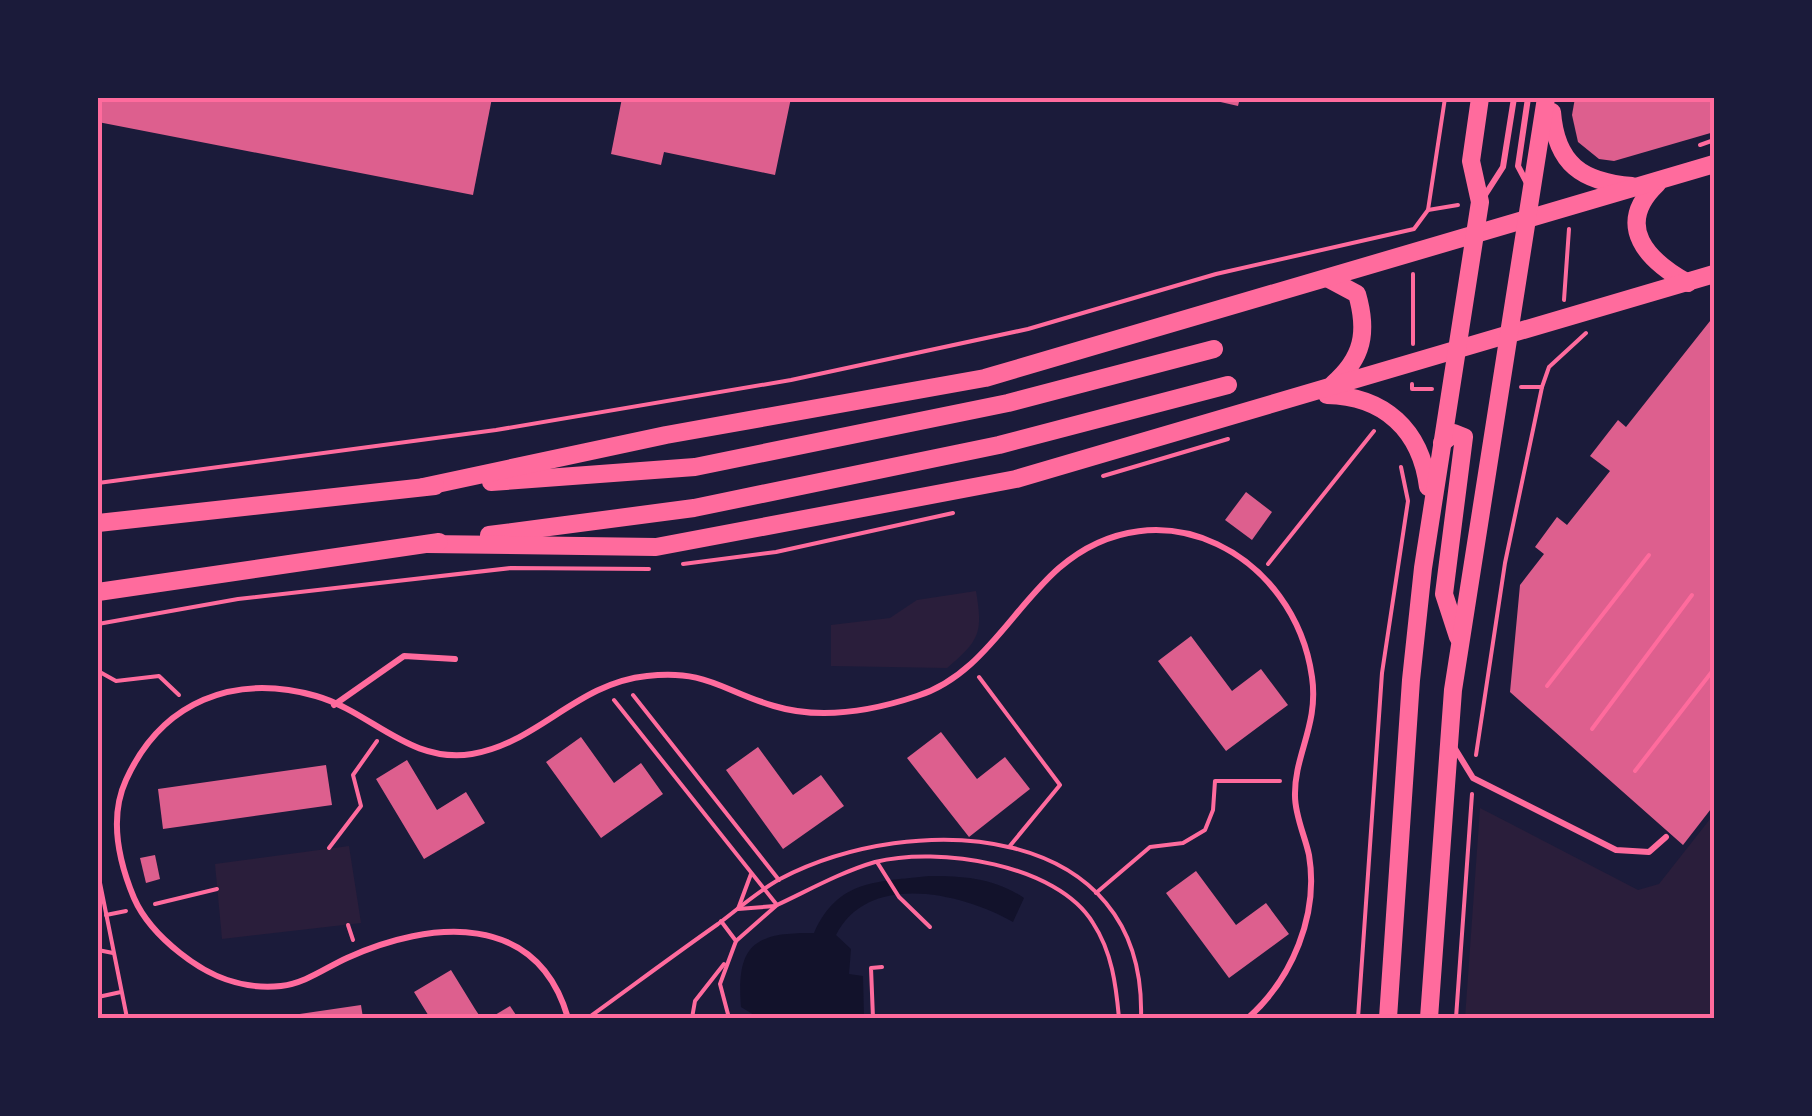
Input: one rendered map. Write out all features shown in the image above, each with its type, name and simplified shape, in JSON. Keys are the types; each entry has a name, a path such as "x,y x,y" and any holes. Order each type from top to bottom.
{"street":[{"path":"1388,1018 1411,680 1430,510 1480,202 1470,161 1480,98"},
{"path":"1429,1018 1460,642 1548,98"},
{"path":"1548,98 1554,140 1582,173 1607,184 1658,184"},
{"path":"423,487 666,435 986,378 1658,184 1714,164"},
{"path":"1658,184 1642,205 1640,236 1645,253 1658,266 1688,283"},
{"path":"428,544 656,547 1016,479 1714,274"},
{"path":"1329,279 1357,294 1363,328 1354,366 1329,388"},
{"path":"98,523 423,487 695,466 1008,404 1214,349"},
{"path":"100,589 694,508 999,445 1228,384"},
{"path":"1306,395 1356,396 1392,412 1425,460 1430,510"},
{"path":"1442,443 1454,433 1464,437 1444,594 1460,642"}],"lane":[{"path":"1480,202 1504,167 1514,98"},
{"path":"1528,98 1518,166 1532,193"},
{"path":"568,1018 558,992 528,954 486,932 441,932 371,948 292,985 252,986 222,980 193,964 152,928 138,908 119,841 118,800 126,779 157,732 190,706 217,692 259,688 320,696 417,749 454,756 490,751 521,736 602,684 620,680 677,674 712,679 766,704 825,714 926,694 945,686 970,665 1060,568 1112,538 1140,532 1186,532 1217,544 1261,572 1300,634 1313,682 1313,721 1294,800 1310,860 1310,902 1286,972 1267,1001 1248,1018"},
{"path":"334,705 404,656 456,658"},
{"path":"1450,740 1473,778 1616,850 1649,852 1666,837"}],"path":[{"path":"1445,98 1428,210 1414,229 1412,390 1449,388"},
{"path":"1698,146 1714,140"},
{"path":"1559,356 1570,209"},
{"path":"98,484 496,430 791,380 1028,330 1216,274 1414,229"},
{"path":"1456,1018 1473,778 1505,564 1548,367 1590,330"},
{"path":"1502,388 1542,387"},
{"path":"1261,572 1377,427 1364,419"},
{"path":"1098,478 1228,440"},
{"path":"1358,1018 1382,673 1408,501 1399,456"},
{"path":"669,566 776,552 966,510"},
{"path":"1547,686 1649,555"},
{"path":"98,624 238,599 511,568 651,568"},
{"path":"1592,729 1692,595"},
{"path":"970,665 1060,785 1009,847"},
{"path":"1635,771 1714,669"},
{"path":"98,670 116,681 159,676 190,706"},
{"path":"620,680 778,880"},
{"path":"602,684 777,906"},
{"path":"329,848 361,806 353,775 383,733"},
{"path":"1096,894 1150,847 1183,843 1205,830 1213,810 1216,781 1296,781"},
{"path":"588,1018 778,880 855,848 916,839 981,841 1023,850 1050,859 1090,887 1118,921 1138,963 1140,1018"},
{"path":"692,1018 695,1001 724,964 736,940 777,906 877,862 927,855 982,862 1035,878 1067,895 1092,921 1110,957 1119,1018"},
{"path":"877,862 899,897 930,928"},
{"path":"98,873 126,1018"},
{"path":"738,910 750,874"},
{"path":"106,916 217,889"},
{"path":"738,910 777,906"},
{"path":"721,922 736,940"},
{"path":"98,950 114,954"},
{"path":"724,964 720,984 730,1018"},
{"path":"874,1018 871,968 882,968"},
{"path":"98,997 121,992"}],"shaded area":[{"path":"976,591 976,635 947,668 831,666 831,625 890,618 917,600"},
{"path":"1480,808 1638,890 1659,884 1714,814 1714,1018 1465,1018"},
{"path":"349,846 361,923 222,939 215,864"},
{"path":"929,876 979,879 1024,898 1013,922 969,903 919,894 894,895 871,902 851,915 836,935 851,949 849,974 863,976 864,1018 759,1018 741,1007 742,969 753,946 777,935 814,933 835,902 861,887"}],"building":[{"path":"98,98 492,98 473,195 98,122"},
{"path":"622,98 791,98 775,175 664,152 661,165 611,154"},
{"path":"1203,98 1240,98 1238,106"},
{"path":"1575,98 1714,98 1714,132 1614,161 1599,159 1578,142 1572,115"},
{"path":"1714,316 1714,805 1683,845 1510,692 1520,585 1544,554 1535,547 1557,517 1567,525 1610,471 1590,456 1618,420 1626,427"},
{"path":"1246,492 1272,512 1252,540 1225,520"},
{"path":"1191,636 1232,691 1261,669 1288,705 1226,751 1158,661"},
{"path":"941,732 977,779 1005,757 1030,789 969,837 907,758"},
{"path":"581,737 614,783 641,763 663,794 601,838 546,762"},
{"path":"758,747 793,795 821,775 844,806 783,849 726,770"},
{"path":"407,760 437,810 466,792 485,823 424,859 376,779"},
{"path":"326,765 332,805 163,829 158,789"},
{"path":"155,855 160,879 146,883 140,858"},
{"path":"1196,871 1236,925 1266,903 1289,934 1229,978 1166,893"},
{"path":"451,970 481,1018 430,1018 414,992"},
{"path":"361,1005 363,1018 286,1018 286,1016"},
{"path":"510,1006 518,1018 490,1018"}]}
